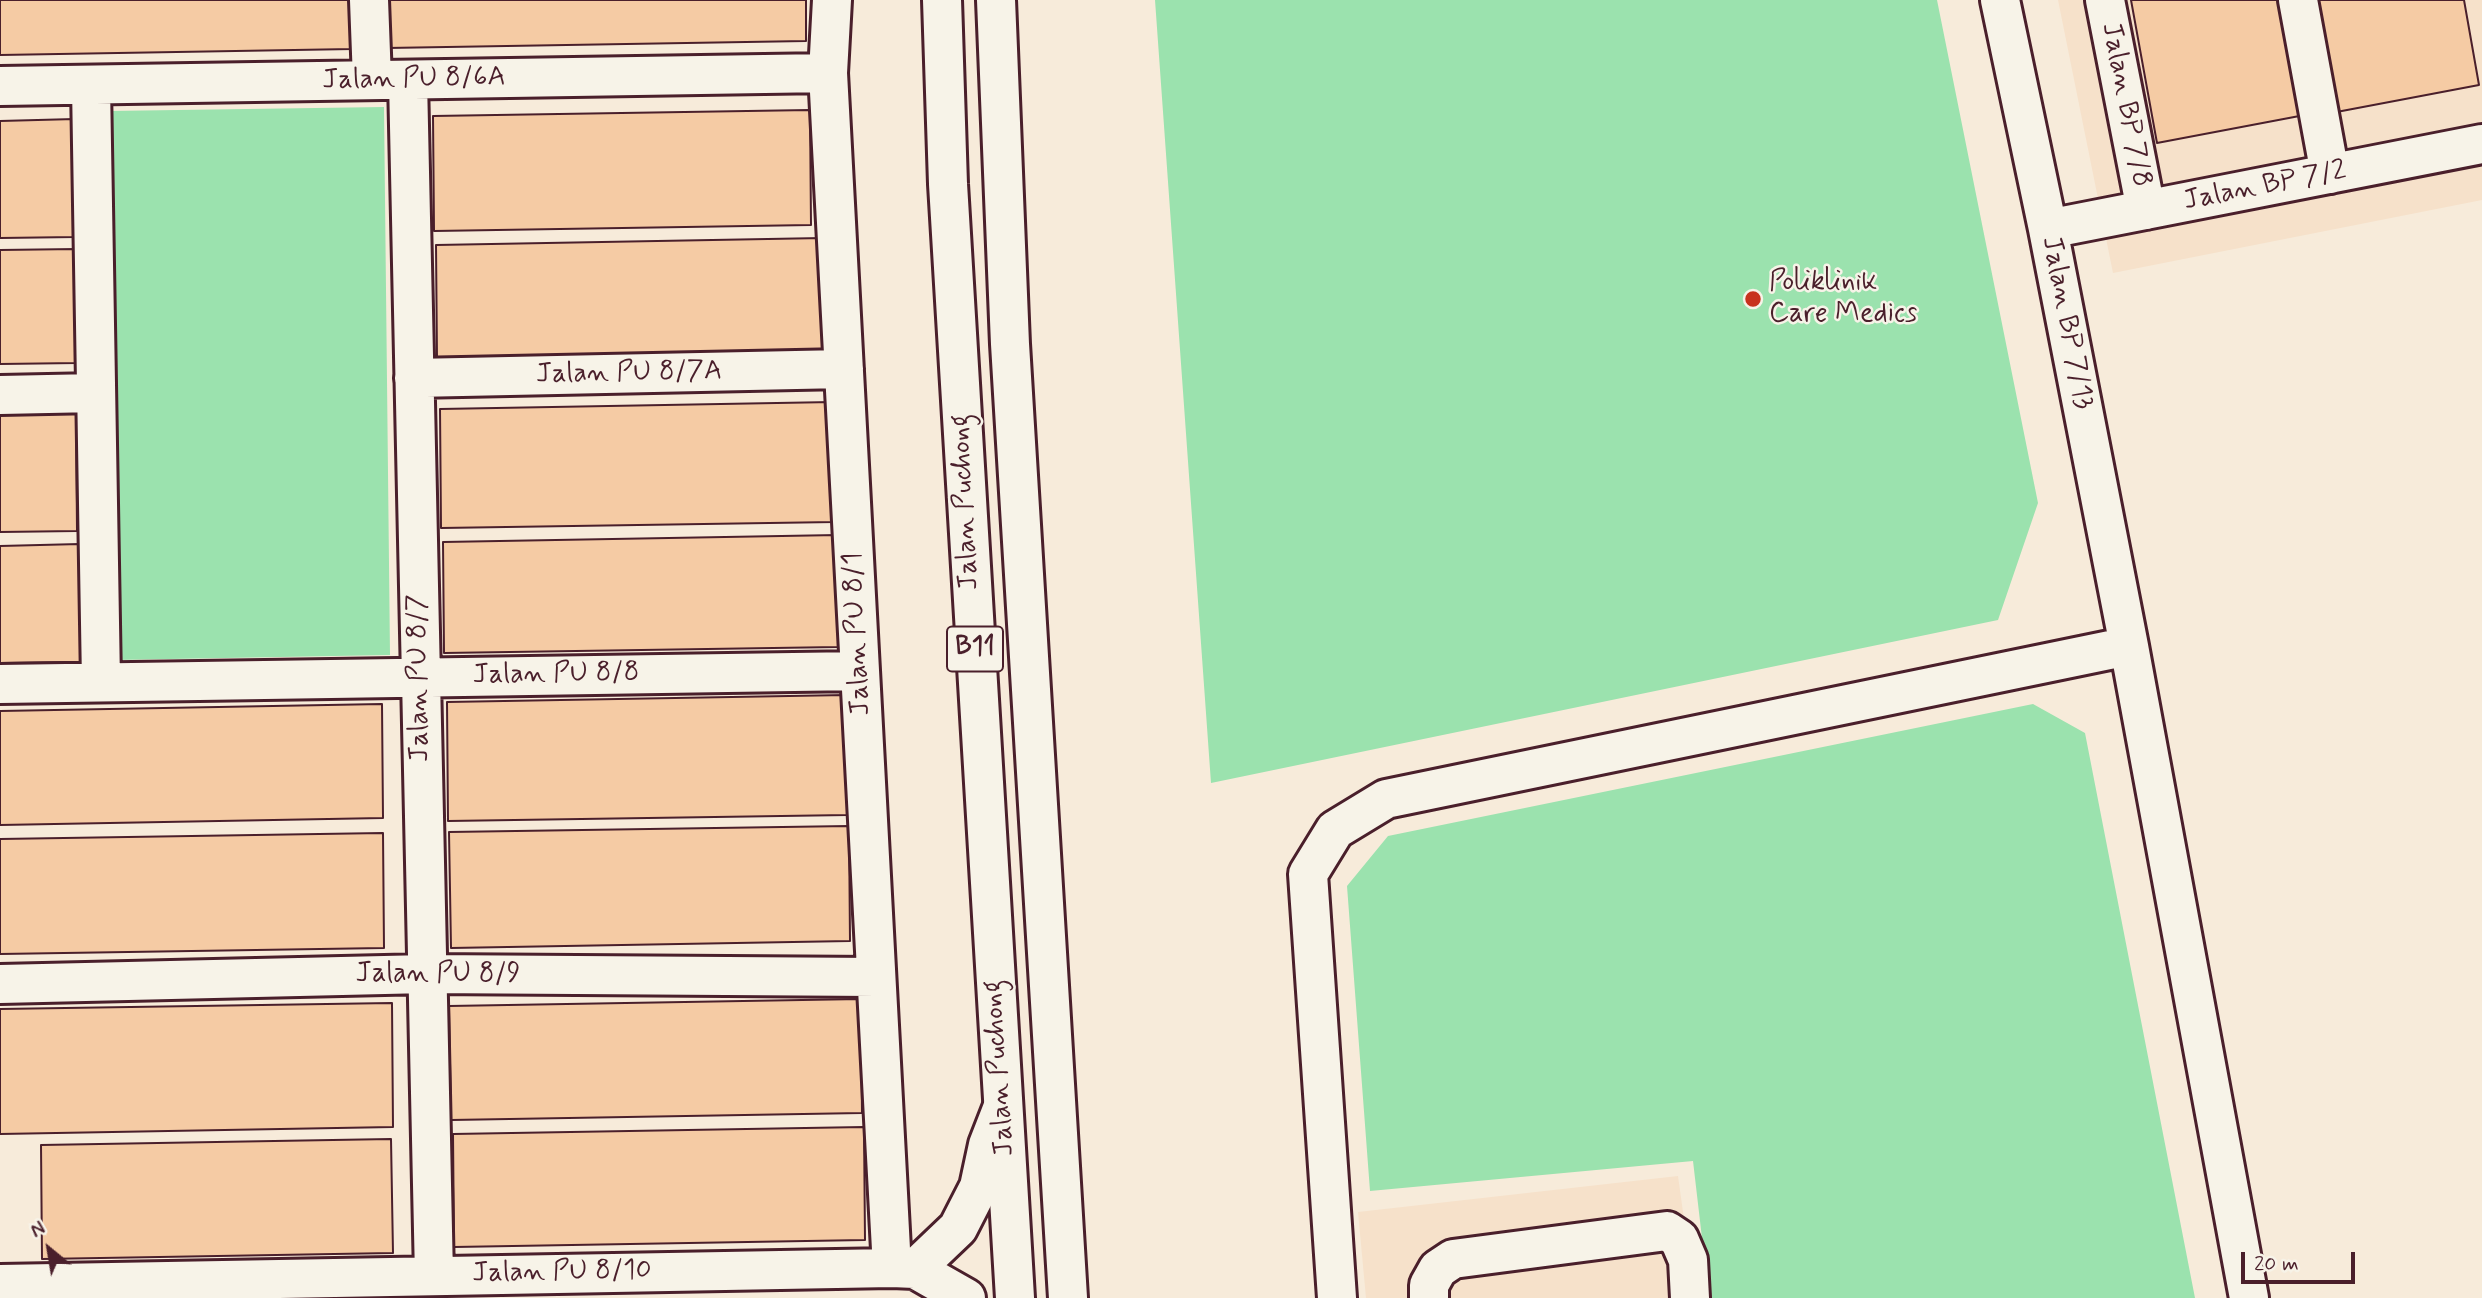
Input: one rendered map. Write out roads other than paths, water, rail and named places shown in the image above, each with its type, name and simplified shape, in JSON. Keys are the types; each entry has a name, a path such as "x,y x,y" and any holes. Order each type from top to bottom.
{"street":[{"name":"Jalan PU 8/7","path":"369,0 390,80 414,378 433,1276"},
{"name":"Jalan PU 8/1","path":"832,0 828,73 876,976 884,1276"},
{"name":"Jalan Puchong","path":"942,0 948,184 1015,1298"},
{"name":"Jalan Puchong","path":"996,0 1010,344 1068,1298"},
{"name":"Jalan BP 7/13","path":"2000,0 2048,229 2129,646 2249,1298"},
{"name":"Jalan BP 7/8","path":"2105,0 2146,210"},
{"path":"2298,0 2330,174"},
{"name":"Jalan PU 8/6A","path":"0,86 828,73"},
{"path":"91,85 101,682"},
{"name":"Jalan BP 7/2","path":"2048,229 2482,144"},
{"name":"Jalan PU 8/7A","path":"414,378 844,369"},
{"path":"0,395 96,393"},
{"path":"1337,1298 1308,874 1335,830 1386,799 2129,646"},
{"name":"Jalan PU 8/8","path":"0,684 860,671"},
{"name":"Jalan PU 8/9","path":"0,984 427,974 876,976"},
{"path":"884,1276 958,1228 979,1187 988,1145 1002,1109"},
{"path":"1429,1298 1429,1285 1433,1277 1438,1269 1453,1259 1667,1231 1679,1239 1688,1260 1690,1298"},
{"name":"Jalan PU 8/10","path":"0,1284 433,1276 884,1276"},
{"path":"884,1276 966,1298"}],"place":[{"name":"Poliklinik Care Medics","path":"1753,299"}]}
